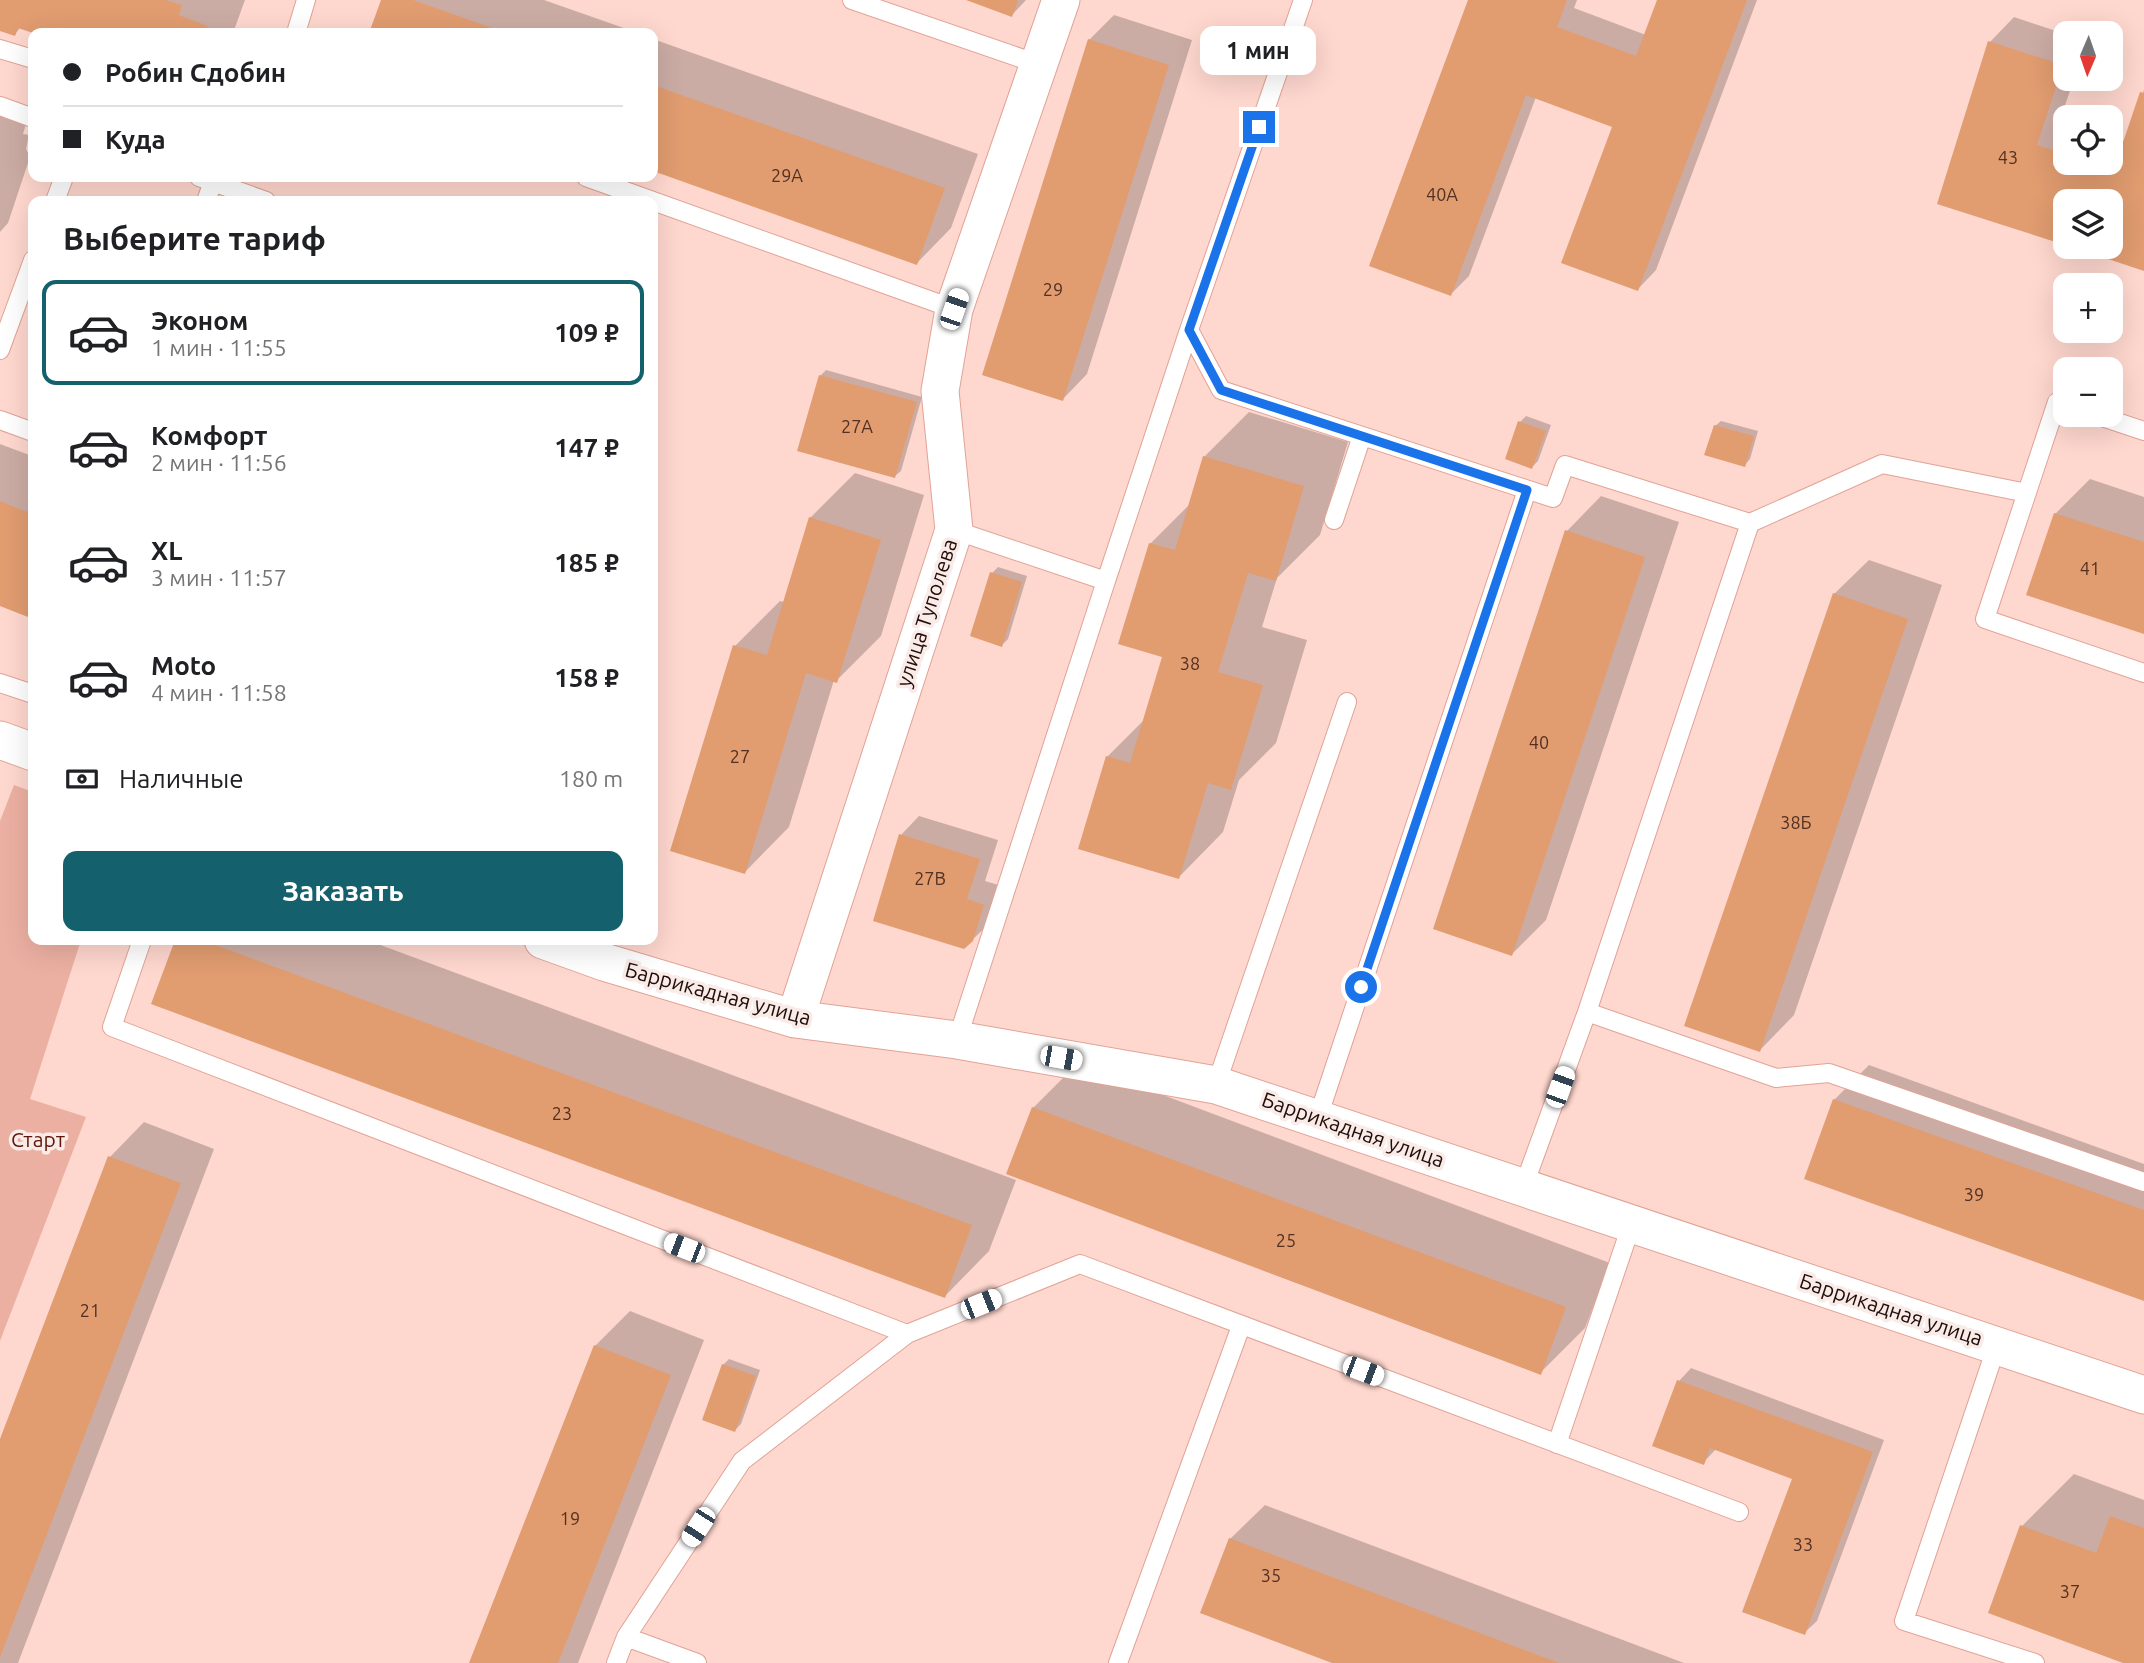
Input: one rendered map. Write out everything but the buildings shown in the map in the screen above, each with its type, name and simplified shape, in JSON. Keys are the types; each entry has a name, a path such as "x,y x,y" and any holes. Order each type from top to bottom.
{"street":[{"name":"улица Туполева","path":"795,1019 954,530 940,391 954,309 1060,0"},
{"path":"0,740 28,750"},
{"name":"Баррикадная улица","path":"557,945 604,962 795,1019 957,1040 1216,1085 2144,1395"}],"lane":[{"path":"298,28 306,0"},
{"path":"852,0 1038,64"},
{"path":"957,1040 1189,330 1303,0"},
{"path":"0,49 28,57"},
{"path":"0,106 28,116"},
{"path":"214,182 252,196"},
{"path":"600,182 639,196"},
{"path":"658,203 954,309"},
{"path":"0,350 28,274"},
{"path":"1189,330 1221,390 1553,498 1565,466 1751,523 1882,464 2026,493"},
{"path":"2053,414 1985,619 2144,673"},
{"path":"0,420 28,430"},
{"path":"2123,424 2144,431"},
{"path":"1334,520 1362,436"},
{"path":"1318,1117 1527,490"},
{"path":"1523,1188 1587,1012 1751,523"},
{"path":"954,530 1106,581"},
{"path":"0,683 28,692"},
{"path":"1216,1085 1347,702"},
{"path":"140,945 112,1027 907,1334"},
{"path":"1587,1012 1776,1078 1829,1073 2144,1182"},
{"path":"1557,1444 1632,1223"},
{"path":"615,1663 626,1637 741,1461 907,1334 1080,1264 1739,1512"},
{"path":"1118,1663 1241,1326"},
{"path":"1997,1345 1904,1621 2035,1663"},
{"path":"626,1637 697,1663"}],"green space":[{"name":"Старт","path":"14,785 28,790 28,945 79,945 30,1099 86,1117 0,1341 0,821"}],"route":[{"path":"1259,127 1189,330 1221,390 1527,490 1361,987"}]}
